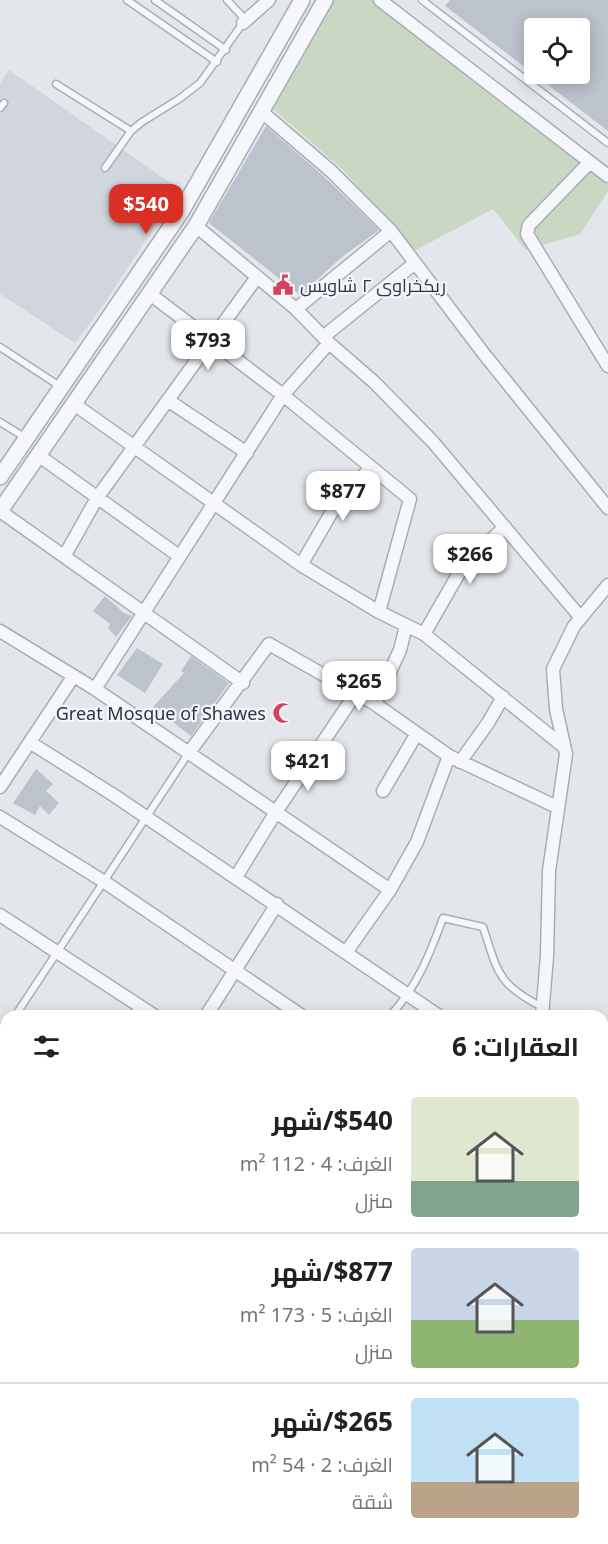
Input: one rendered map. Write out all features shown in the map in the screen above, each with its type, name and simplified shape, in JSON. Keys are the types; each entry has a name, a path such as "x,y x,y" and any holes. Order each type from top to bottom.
{"street":[{"path":"243,23 269,0"},
{"path":"0,477 160,245 221,144 302,0"},
{"path":"243,683 0,511 196,226 325,0"},
{"path":"380,0 608,176"},
{"path":"262,112 331,171 391,231 608,508"},
{"path":"221,144 238,154"},
{"path":"590,162 529,225 527,234 608,366"},
{"path":"196,226 296,309 434,442 581,618"},
{"path":"296,309 391,231"},
{"path":"95,689 283,395 326,340 415,263"},
{"path":"65,555 97,498 257,277"},
{"path":"150,294 283,395 410,499 379,612"},
{"path":"169,401 247,453"},
{"path":"74,404 302,565 379,612 424,634 564,747"},
{"path":"38,455 179,556"},
{"path":"302,565 333,510 370,468"},
{"path":"424,634 459,573 474,555 505,527"},
{"path":"542,1010 547,956 549,871 566,754 556,709 553,669 574,626 608,585"},
{"path":"375,704 400,650 406,626"},
{"path":"0,631 95,689 390,890"},
{"path":"188,754 243,683 269,644 375,704 416,735 455,759 557,807"},
{"path":"0,787 73,677"},
{"path":"236,877 276,812 356,693"},
{"path":"347,951 390,890 417,842 455,759 488,723 503,697"},
{"path":"383,790 416,735"},
{"path":"31,743 277,904 431,1010"},
{"path":"0,817 103,881 293,1010"},
{"path":"210,1010 277,904"},
{"path":"0,915 57,951 135,1010"}],"lane":[{"path":"127,0 218,62"},
{"path":"155,0 226,50"},
{"path":"105,168 131,131 190,92 218,62 243,23 242,16 227,0"},
{"path":"422,0 608,143"},
{"path":"56,84 131,131"},
{"path":"0,347 62,387"},
{"path":"0,422 26,438"},
{"path":"19,1010 188,754"},
{"path":"396,1010 410,995 426,964 443,918 473,922 483,927 500,976 541,1010"}],"shaded area":[{"path":"9,70 179,189 105,303 75,343 0,294 0,83"}],"green space":[{"path":"325,0 374,0 608,185 608,191 580,234 526,250 493,209 412,252 343,170 266,103"}],"building":[{"path":"450,0 608,0 608,131 547,84 590,84 590,18 524,18 524,67 445,6"},
{"path":"266,126 329,181 379,230 342,257 300,295 209,223"},
{"path":"105,596 124,613 132,616 116,637 108,628 110,624 93,611"},
{"path":"137,648 163,664 145,693 117,675"},
{"path":"191,656 229,683 191,736 153,707 184,673 181,671"},
{"path":"36,769 53,784 46,791 59,803 49,815 40,806 35,815 13,803"}],"place":[{"name":"ريكخراوى ۲ شاويس","path":"283,285"},
{"name":"Great Mosque of Shawes","path":"283,713"}]}
